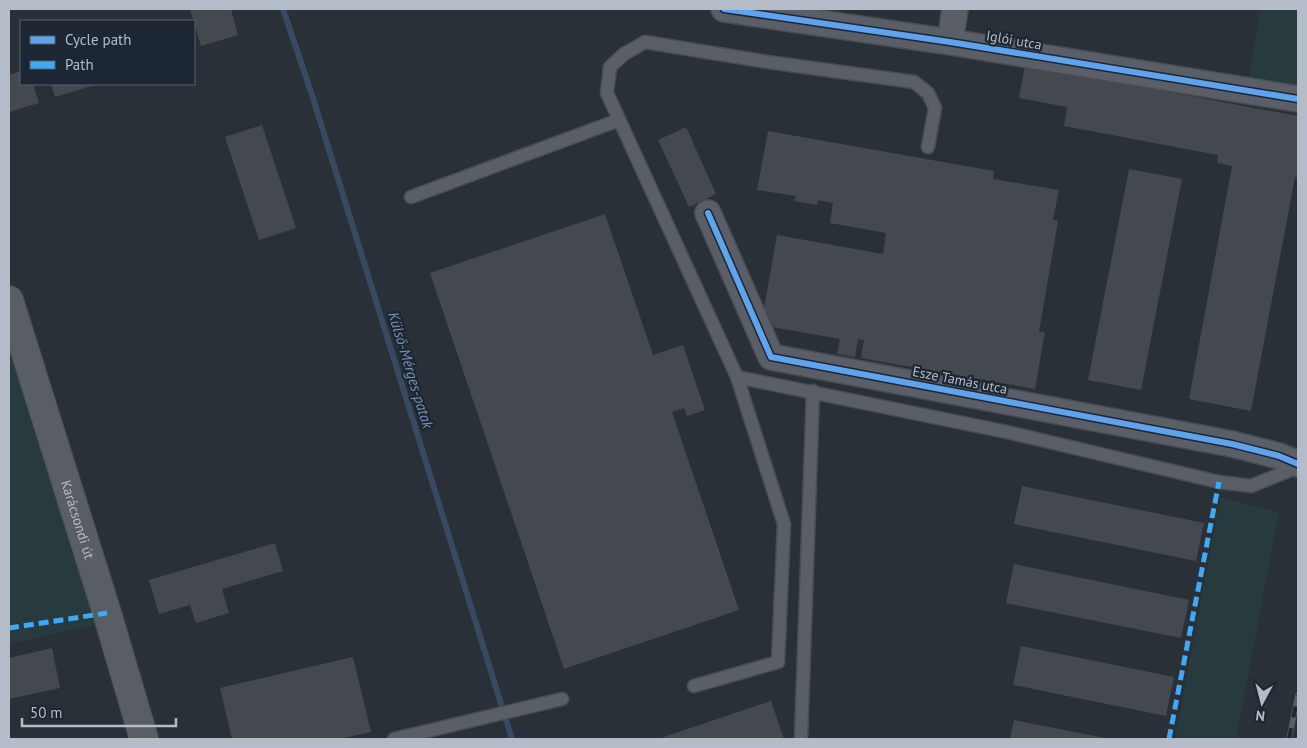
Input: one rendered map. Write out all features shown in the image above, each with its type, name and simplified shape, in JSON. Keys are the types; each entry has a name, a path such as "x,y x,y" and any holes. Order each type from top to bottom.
{"main road":[{"name":"Karácsondi út","path":"9,300 107,613 144,739"}],"street":[{"name":"Iglói utca","path":"724,9 950,42 1298,99"},
{"path":"950,42 955,9"},
{"name":"Esze Tamás utca","path":"708,212 771,357 1232,444 1279,456 1298,466"}],"lane":[{"path":"694,686 778,662 784,524 737,377 607,93 610,67 624,54 645,42 768,62 914,82 928,93 935,108 928,147"},
{"path":"411,197 619,120"},
{"path":"737,377 1007,432 1219,482 1251,486 1298,466"},
{"path":"801,739 813,391"},
{"path":"394,739 562,699"}],"green space":[{"path":"1260,9 1298,9 1298,99 1247,91"},
{"path":"9,351 95,625 9,644"},
{"path":"1220,497 1279,512 1236,739 1175,739"}],"building":[{"path":"190,9 231,9 238,35 201,46 195,20 193,20"},
{"path":"1025,65 1298,116 1298,178 1295,177 1251,411 1189,399 1232,166 1217,163 1218,155 1064,126 1067,107 1019,98"},
{"path":"20,71 20,85 33,85 39,103 9,112 9,75"},
{"path":"51,85 95,85 55,97"},
{"path":"262,125 296,228 259,240 225,137"},
{"path":"686,127 716,194 689,207 658,140"},
{"path":"768,131 994,171 993,179 1059,190 1053,220 1058,221 1039,332 1045,332 1035,389 861,358 864,340 858,339 855,357 837,354 840,339 761,325 777,235 883,254 886,233 830,223 833,203 818,200 817,205 794,201 796,196 757,190"},
{"path":"1129,169 1182,179 1141,390 1088,380"},
{"path":"605,214 653,355 683,345 705,410 687,416 684,408 672,412 739,610 564,669 430,273"},
{"path":"1022,486 1204,523 1196,561 1014,524"},
{"path":"275,543 283,571 222,589 229,613 196,623 190,605 159,614 149,580"},
{"path":"1014,564 1189,600 1181,638 1006,603"},
{"path":"1021,646 1174,677 1166,716 1013,685"},
{"path":"52,648 60,688 9,699 9,658"},
{"path":"353,657 371,732 339,739 232,739 220,688"},
{"path":"771,701 784,739 658,739"},
{"path":"1014,720 1105,738 1105,739 1010,739"}],"waterway":[{"name":"Külső-Mérges-patak","path":"283,9 312,95 512,739"}],"railway":[{"path":"1289,739 1298,695"}],"marked path":[{"path":"1169,739 1219,482"},
{"path":"9,628 107,613"}],"cycle path":[{"path":"724,9 950,42 1298,99"},
{"path":"708,213 771,357 1232,444 1279,456 1298,464"}]}
